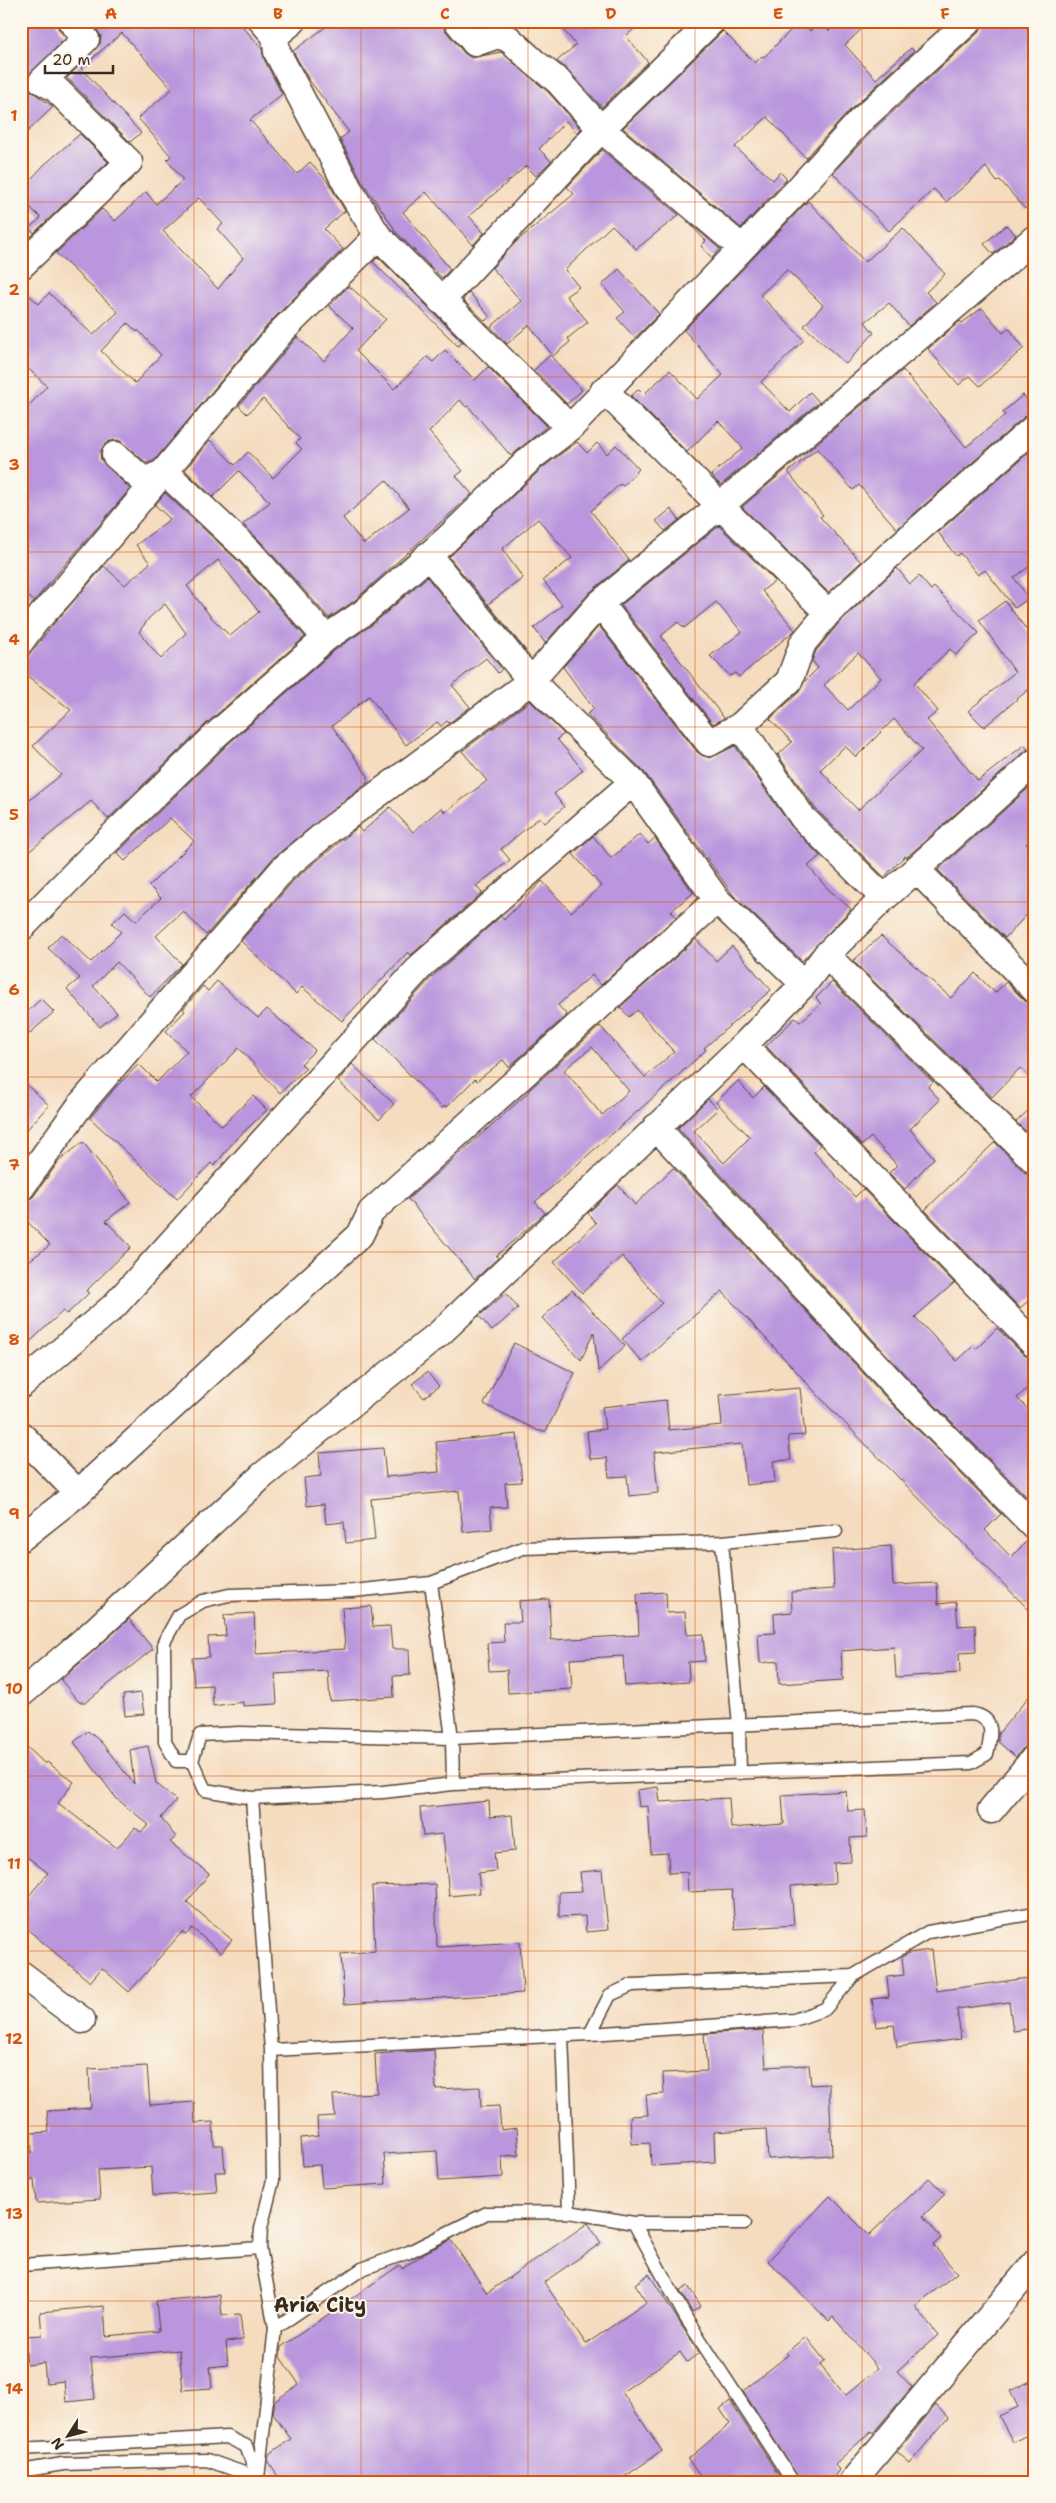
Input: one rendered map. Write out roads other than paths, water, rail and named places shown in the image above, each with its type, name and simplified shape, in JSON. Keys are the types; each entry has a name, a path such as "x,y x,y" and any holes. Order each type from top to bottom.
{"street":[{"path":"21,266 129,162 56,89 42,81 86,39 71,21"},
{"path":"457,21 475,43 498,35 510,39 534,62 558,80 601,128 742,248"},
{"path":"441,301 601,128 712,21"},
{"path":"21,928 217,734 326,638 363,613 532,457 570,428 861,120 969,21"},
{"path":"277,26 277,52 349,189 378,236 570,428"},
{"path":"26,625 61,594 282,332 378,236"},
{"path":"21,1188 82,1103 284,868 332,828 531,681 600,603 722,505 1035,238"},
{"path":"604,390 722,505 828,613"},
{"path":"600,603 709,743 740,726 789,681 802,644 828,613 893,552 1035,427"},
{"path":"114,455 144,481 165,472"},
{"path":"165,472 250,552 326,638"},
{"path":"428,555 531,681 633,782 718,900 804,984"},
{"path":"740,726 803,818 884,898"},
{"path":"21,1694 89,1636 262,1476 440,1333 744,1045 804,984 826,955 884,898 1035,762"},
{"path":"21,1385 114,1306 422,965 633,782"},
{"path":"916,870 1035,990"},
{"path":"21,1538 78,1493 360,1235 371,1212 718,900"},
{"path":"826,955 1035,1160"},
{"path":"744,1045 1035,1345"},
{"path":"656,1127 901,1392 1035,1527"},
{"path":"21,1435 78,1493"},
{"path":"991,1810 1035,1757"},
{"path":"21,1974 82,2020"},
{"path":"852,2482 1035,2263"}],"lane":[{"path":"192,1760 176,1762 165,1742 164,1642 178,1615 203,1601 230,1595 353,1591 431,1583 523,1548 722,1542 836,1531"},
{"path":"722,1542 739,1725 740,1772"},
{"path":"431,1583 452,1738 453,1784"},
{"path":"972,1714 980,1715 988,1722 992,1732 987,1754 971,1763 453,1784 383,1792 252,1798 205,1790 192,1760 200,1735 240,1733 452,1738 739,1725 972,1714"},
{"path":"252,1798 271,2050 274,2180 260,2228 260,2248 275,2328 258,2480"},
{"path":"271,2050 590,2034 794,2020 825,2009 853,1976 928,1932 1035,1912"},
{"path":"590,2034 610,1995 632,1985 853,1976"},
{"path":"562,2035 569,2212"},
{"path":"275,2328 362,2269 409,2252 488,2213 569,2212 634,2223 745,2223"},
{"path":"634,2223 686,2318 793,2482"},
{"path":"21,2265 260,2248"},
{"path":"21,2449 227,2437 246,2446 258,2480"},
{"path":"21,2471 63,2464 207,2460 258,2480"}],"district":[{"name":"Aria City","path":"320,2305"}]}
